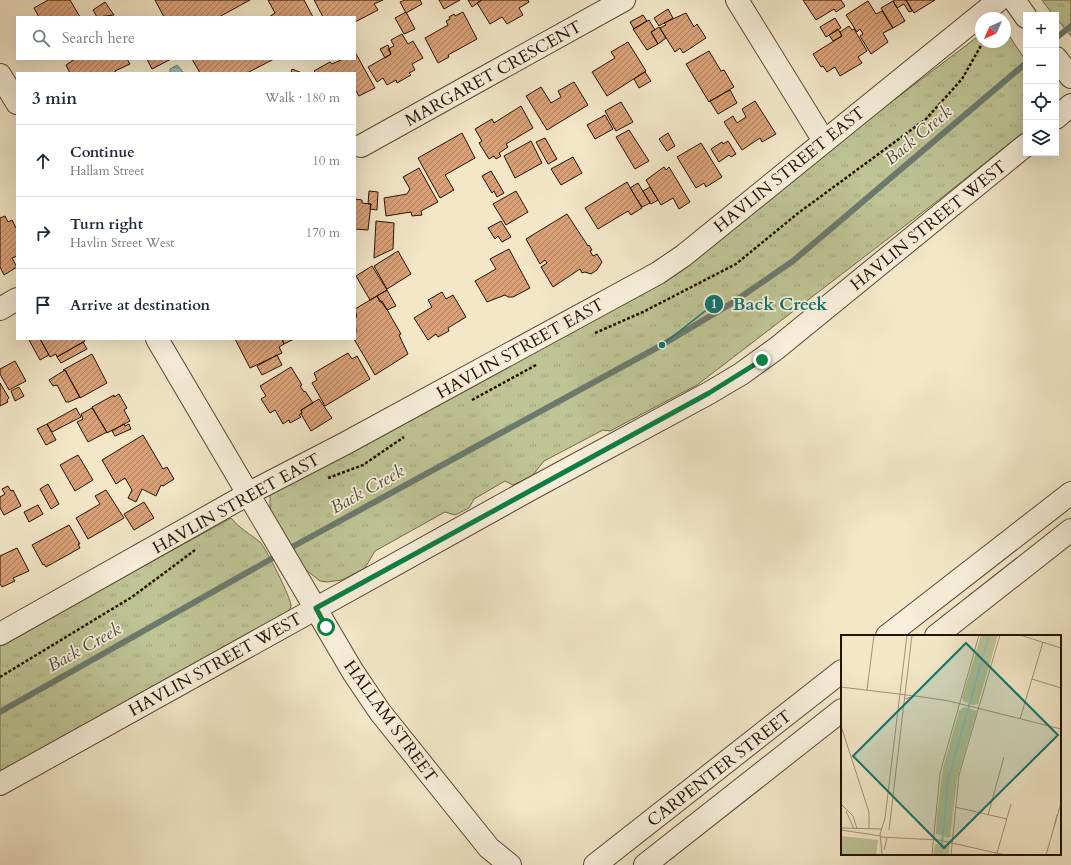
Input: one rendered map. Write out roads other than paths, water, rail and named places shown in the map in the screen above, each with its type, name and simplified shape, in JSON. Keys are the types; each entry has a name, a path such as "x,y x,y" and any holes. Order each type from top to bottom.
{"street":[{"name":"MARGARET CRESCENT","path":"361,146 624,0"},
{"path":"737,0 824,142"},
{"name":"HAVLIN STREET EAST","path":"0,634 249,494 658,273 683,256 999,0"},
{"path":"1014,0 1023,13"},
{"path":"0,75 16,101"},
{"path":"1059,115 1071,105"},
{"name":"HAVLIN STREET WEST","path":"0,784 741,374 777,348 1023,146"},
{"path":"0,309 16,300"},
{"name":"HALLAM STREET","path":"158,340 353,672 380,712 492,857 510,865"},
{"path":"887,635 1071,493"},
{"path":"937,635 1071,530"},
{"name":"CARPENTER STREET","path":"595,865 841,672"},
{"name":"CARPENTER STREET","path":"645,865 841,711"}],"water":[{"path":"177,65 183,72 170,72 170,69"}],"waterway":[{"name":"Back Creek","path":"1059,36 1071,26"},
{"name":"Back Creek","path":"0,712 294,546 662,345 732,303 793,261 1023,66"}],"place":[{"name":"Back Creek","path":"662,345"}]}
